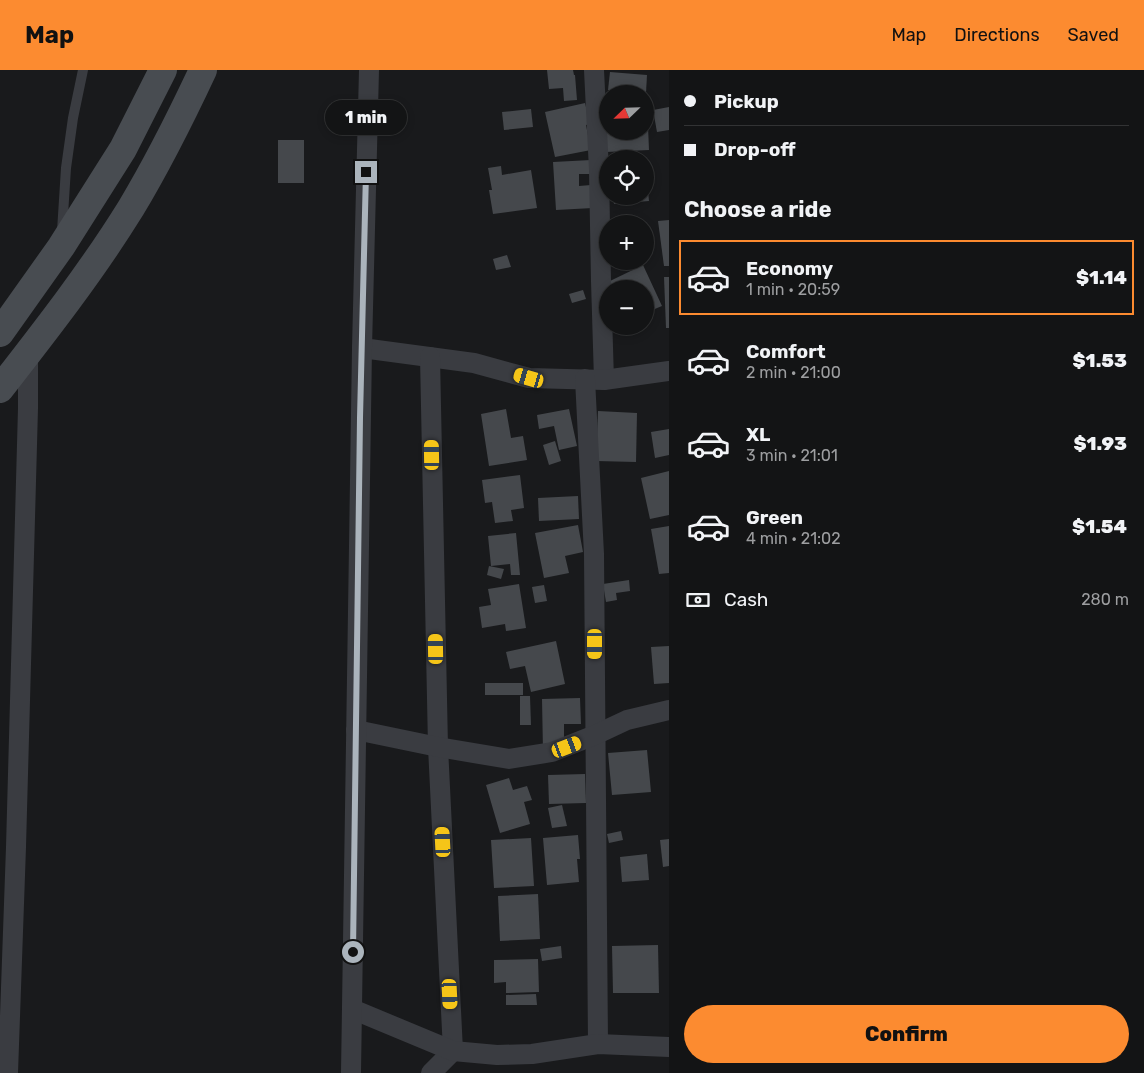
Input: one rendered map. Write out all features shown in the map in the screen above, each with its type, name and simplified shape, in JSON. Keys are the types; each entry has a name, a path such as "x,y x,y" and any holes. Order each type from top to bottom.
{"main road":[{"path":"0,333 61,247 123,149 162,70"},
{"path":"0,389 92,268 131,208 174,130 203,70"}],"street":[{"path":"351,1073 362,348 369,70"},
{"path":"594,70 599,170 604,380"},
{"path":"362,348 474,363 529,378 604,380 669,372"},
{"path":"8,1073 17,827 28,352"},
{"path":"430,357 438,747 453,1051 431,1073"},
{"path":"584,379 594,554 598,1044"},
{"path":"356,730 509,759 552,752 596,735 627,720 669,710"},
{"path":"352,1009 453,1051 497,1055 532,1054 598,1044 669,1047"}],"lane":[{"path":"61,247 66,168 73,118 83,70"}],"building":[{"path":"547,70 573,70 577,100 564,101 563,88 549,89"},
{"path":"610,72 647,75 646,85 609,85"},
{"path":"585,103 590,124 586,125 591,150 555,157 545,112"},
{"path":"669,107 669,130 657,132 654,110"},
{"path":"531,109 533,127 504,130 502,112"},
{"path":"278,140 304,140 304,183 278,183"},
{"path":"606,140 649,140 649,150 606,150"},
{"path":"591,160 592,174 579,174 579,186 591,185 593,208 556,210 553,162"},
{"path":"501,166 502,175 531,170 537,208 493,214 489,190 492,190 488,168"},
{"path":"669,220 669,266 664,266 658,221"},
{"path":"507,255 511,267 496,270 493,259"},
{"path":"633,270 645,270 650,280 612,280"},
{"path":"664,277 669,277 669,328 666,328"},
{"path":"654,289 662,306 654,309"},
{"path":"583,290 586,299 572,303 569,294"},
{"path":"506,409 511,438 523,436 527,460 489,466 481,414"},
{"path":"569,409 577,446 559,450 554,426 539,429 537,415"},
{"path":"598,411 637,413 636,462 596,461"},
{"path":"669,429 669,455 655,458 651,432"},
{"path":"555,441 561,461 549,465 543,445"},
{"path":"669,471 669,515 650,519 641,478"},
{"path":"520,475 524,508 511,510 513,521 495,523 492,502 485,503 482,480"},
{"path":"578,496 579,519 539,521 538,498"},
{"path":"578,525 583,552 565,556 569,573 544,578 535,533"},
{"path":"669,526 669,573 659,574 651,529"},
{"path":"516,533 520,575 511,575 510,564 491,566 488,536"},
{"path":"489,566 504,569 501,579 487,575"},
{"path":"629,580 630,591 616,593 617,600 606,602 603,584"},
{"path":"519,584 526,628 506,631 505,624 482,628 479,607 491,605 488,589"},
{"path":"544,585 547,601 535,603 532,587"},
{"path":"556,641 565,684 531,692 525,666 510,669 506,652"},
{"path":"669,646 669,683 654,684 651,647"},
{"path":"485,683 523,683 523,695 485,695"},
{"path":"520,696 530,696 531,725 520,725"},
{"path":"580,698 581,724 564,724 564,751 543,752 542,699"},
{"path":"647,750 651,792 612,795 608,753"},
{"path":"585,774 586,803 549,804 548,775"},
{"path":"509,778 513,790 527,786 532,800 524,802 530,824 500,833 486,785"},
{"path":"562,805 567,826 552,828 548,808"},
{"path":"621,831 623,840 609,843 607,834"},
{"path":"578,835 580,859 577,859 579,882 547,885 543,838"},
{"path":"531,838 534,886 494,888 491,840"},
{"path":"669,839 669,866 663,867 660,840"},
{"path":"647,854 649,880 622,882 620,857"},
{"path":"538,894 540,939 500,941 498,896"},
{"path":"658,945 659,993 613,993 612,946"},
{"path":"561,946 562,958 542,961 540,949"},
{"path":"538,959 539,992 506,993 506,982 494,983 494,960"},
{"path":"536,994 537,1005 506,1005 506,995"}],"route":[{"path":"353,952 360,418 366,172"}]}
